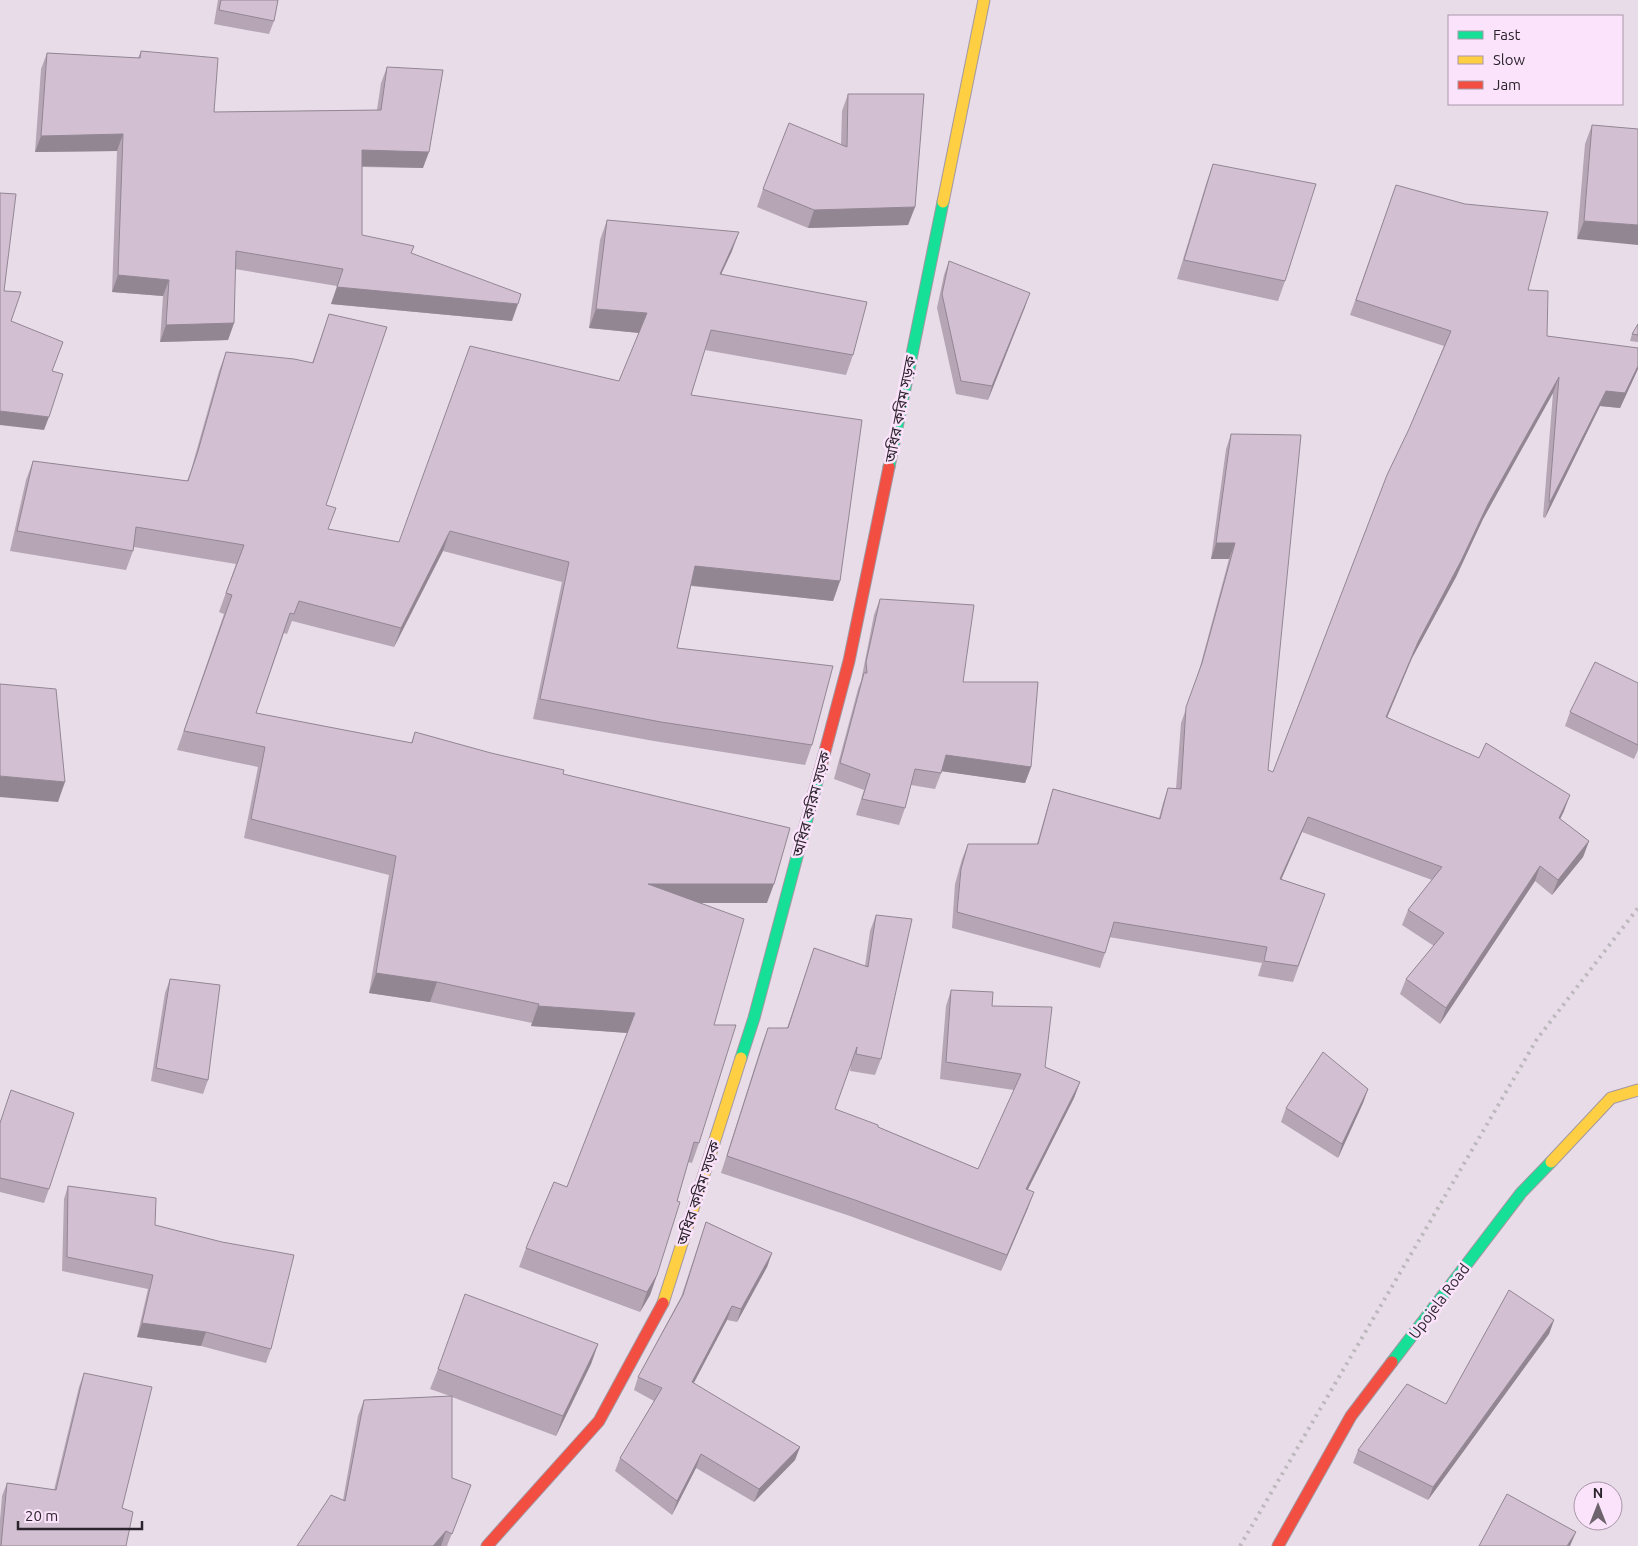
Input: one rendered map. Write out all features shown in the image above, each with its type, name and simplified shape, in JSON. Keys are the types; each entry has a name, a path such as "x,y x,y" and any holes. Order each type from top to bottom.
{"main road":[{"name":"অধির করিম সড়ক","path":"487,1546 599,1420 664,1301 754,1018 849,661 984,0"},
{"name":"Upojela Road","path":"1278,1546 1352,1416 1521,1192 1611,1098 1638,1090"}],"building":[{"path":"221,0 278,0 274,21 219,10"},
{"path":"141,51 218,58 214,112 381,110 387,67 443,70 429,152 362,150 362,235 414,246 411,253 521,294 518,304 337,287 343,269 236,251 234,323 166,325 169,280 118,275 123,134 41,136 47,53 140,58"},
{"path":"848,94 924,94 915,207 814,210 763,189 789,123 847,147"},
{"path":"1592,125 1638,129 1638,225 1584,221"},
{"path":"1213,164 1316,184 1285,281 1184,260"},
{"path":"1396,185 1465,204 1548,212 1528,290 1548,291 1547,336 1638,348 1638,366 1625,393 1606,391 1549,502 1559,377 1488,504 1461,561 1418,642 1386,717 1479,758 1486,743 1570,795 1559,818 1589,841 1558,880 1540,866 1446,1008 1406,979 1444,933 1408,910 1442,867 1308,817 1280,879 1325,894 1298,966 1264,961 1267,947 1114,922 1105,953 957,912 961,869 968,844 1038,844 1053,789 1160,819 1168,788 1181,789 1186,707 1202,663 1235,543 1216,543 1231,434 1301,435 1268,770 1273,772 1387,475 1451,331 1356,300"},
{"path":"0,193 16,194 4,291 21,292 11,321 63,342 52,371 63,374 49,417 0,411"},
{"path":"607,220 739,232 720,274 867,302 853,355 711,330 691,395 862,420 840,581 695,566 677,648 833,666 812,745 661,722 540,699 569,562 450,531 401,628 299,601 294,614 290,613 256,713 412,743 415,732 491,753 564,770 563,774 790,828 774,884 648,884 744,919 714,1025 736,1025 699,1143 694,1142 677,1201 680,1202 657,1275 647,1292 526,1248 554,1182 567,1187 635,1013 538,1006 539,1004 437,982 376,973 396,856 251,819 265,747 184,731 232,595 226,593 244,545 136,527 133,551 17,531 33,461 188,481 226,352 294,359 313,363 329,314 387,327 326,505 336,508 328,529 399,542 470,346 619,381 647,313 596,309"},
{"path":"949,261 1030,293 992,386 961,381 942,294"},
{"path":"1638,324 1638,335 1632,334"},
{"path":"880,599 974,605 963,682 1038,682 1031,767 946,755 941,773 915,769 905,808 862,799 870,774 840,763 864,673 867,673 866,662"},
{"path":"1595,662 1638,683 1638,745 1570,712"},
{"path":"0,684 56,689 65,782 0,776"},
{"path":"876,915 912,919 881,1059 856,1054 857,1047 835,1109 878,1125 878,1127 978,1169 1021,1074 946,1062 951,990 993,992 992,1006 1052,1007 1045,1067 1080,1082 1026,1189 1034,1192 1007,1255 727,1156 768,1028 788,1028 814,948 868,967"},
{"path":"170,979 220,985 208,1080 156,1068"},
{"path":"1323,1052 1368,1089 1342,1144 1286,1108"},
{"path":"11,1090 74,1113 49,1189 0,1178 0,1123"},
{"path":"68,1186 156,1198 155,1225 222,1242 294,1255 271,1349 206,1332 142,1323 153,1275 67,1257"},
{"path":"706,1222 772,1253 741,1309 732,1306 692,1382 800,1447 759,1489 701,1454 677,1501 620,1458 662,1388 638,1377 683,1295"},
{"path":"1509,1290 1554,1320 1433,1487 1358,1450 1407,1384 1446,1404"},
{"path":"465,1294 598,1344 563,1416 438,1369"},
{"path":"84,1373 152,1387 122,1508 133,1512 126,1546 1,1546 7,1483 56,1490"},
{"path":"452,1396 452,1478 471,1485 452,1534 446,1531 433,1546 297,1546 331,1495 345,1501 364,1400"},
{"path":"1507,1494 1576,1532 1567,1546 1479,1546"}],"railway":[{"path":"1240,1546 1537,1039 1638,908"}],"traffic: fast":[{"path":"889,467 943,202"},
{"path":"741,1058 754,1018 820,770"},
{"path":"1392,1362 1521,1193 1551,1162"}],"traffic: slow":[{"path":"943,202 984,0"},
{"path":"663,1303 741,1058"},
{"path":"1551,1162 1611,1098 1638,1090"}],"traffic: jam":[{"path":"820,770 849,661 889,467"},
{"path":"487,1546 599,1421 663,1303"},
{"path":"1278,1546 1351,1416 1392,1362"}]}
